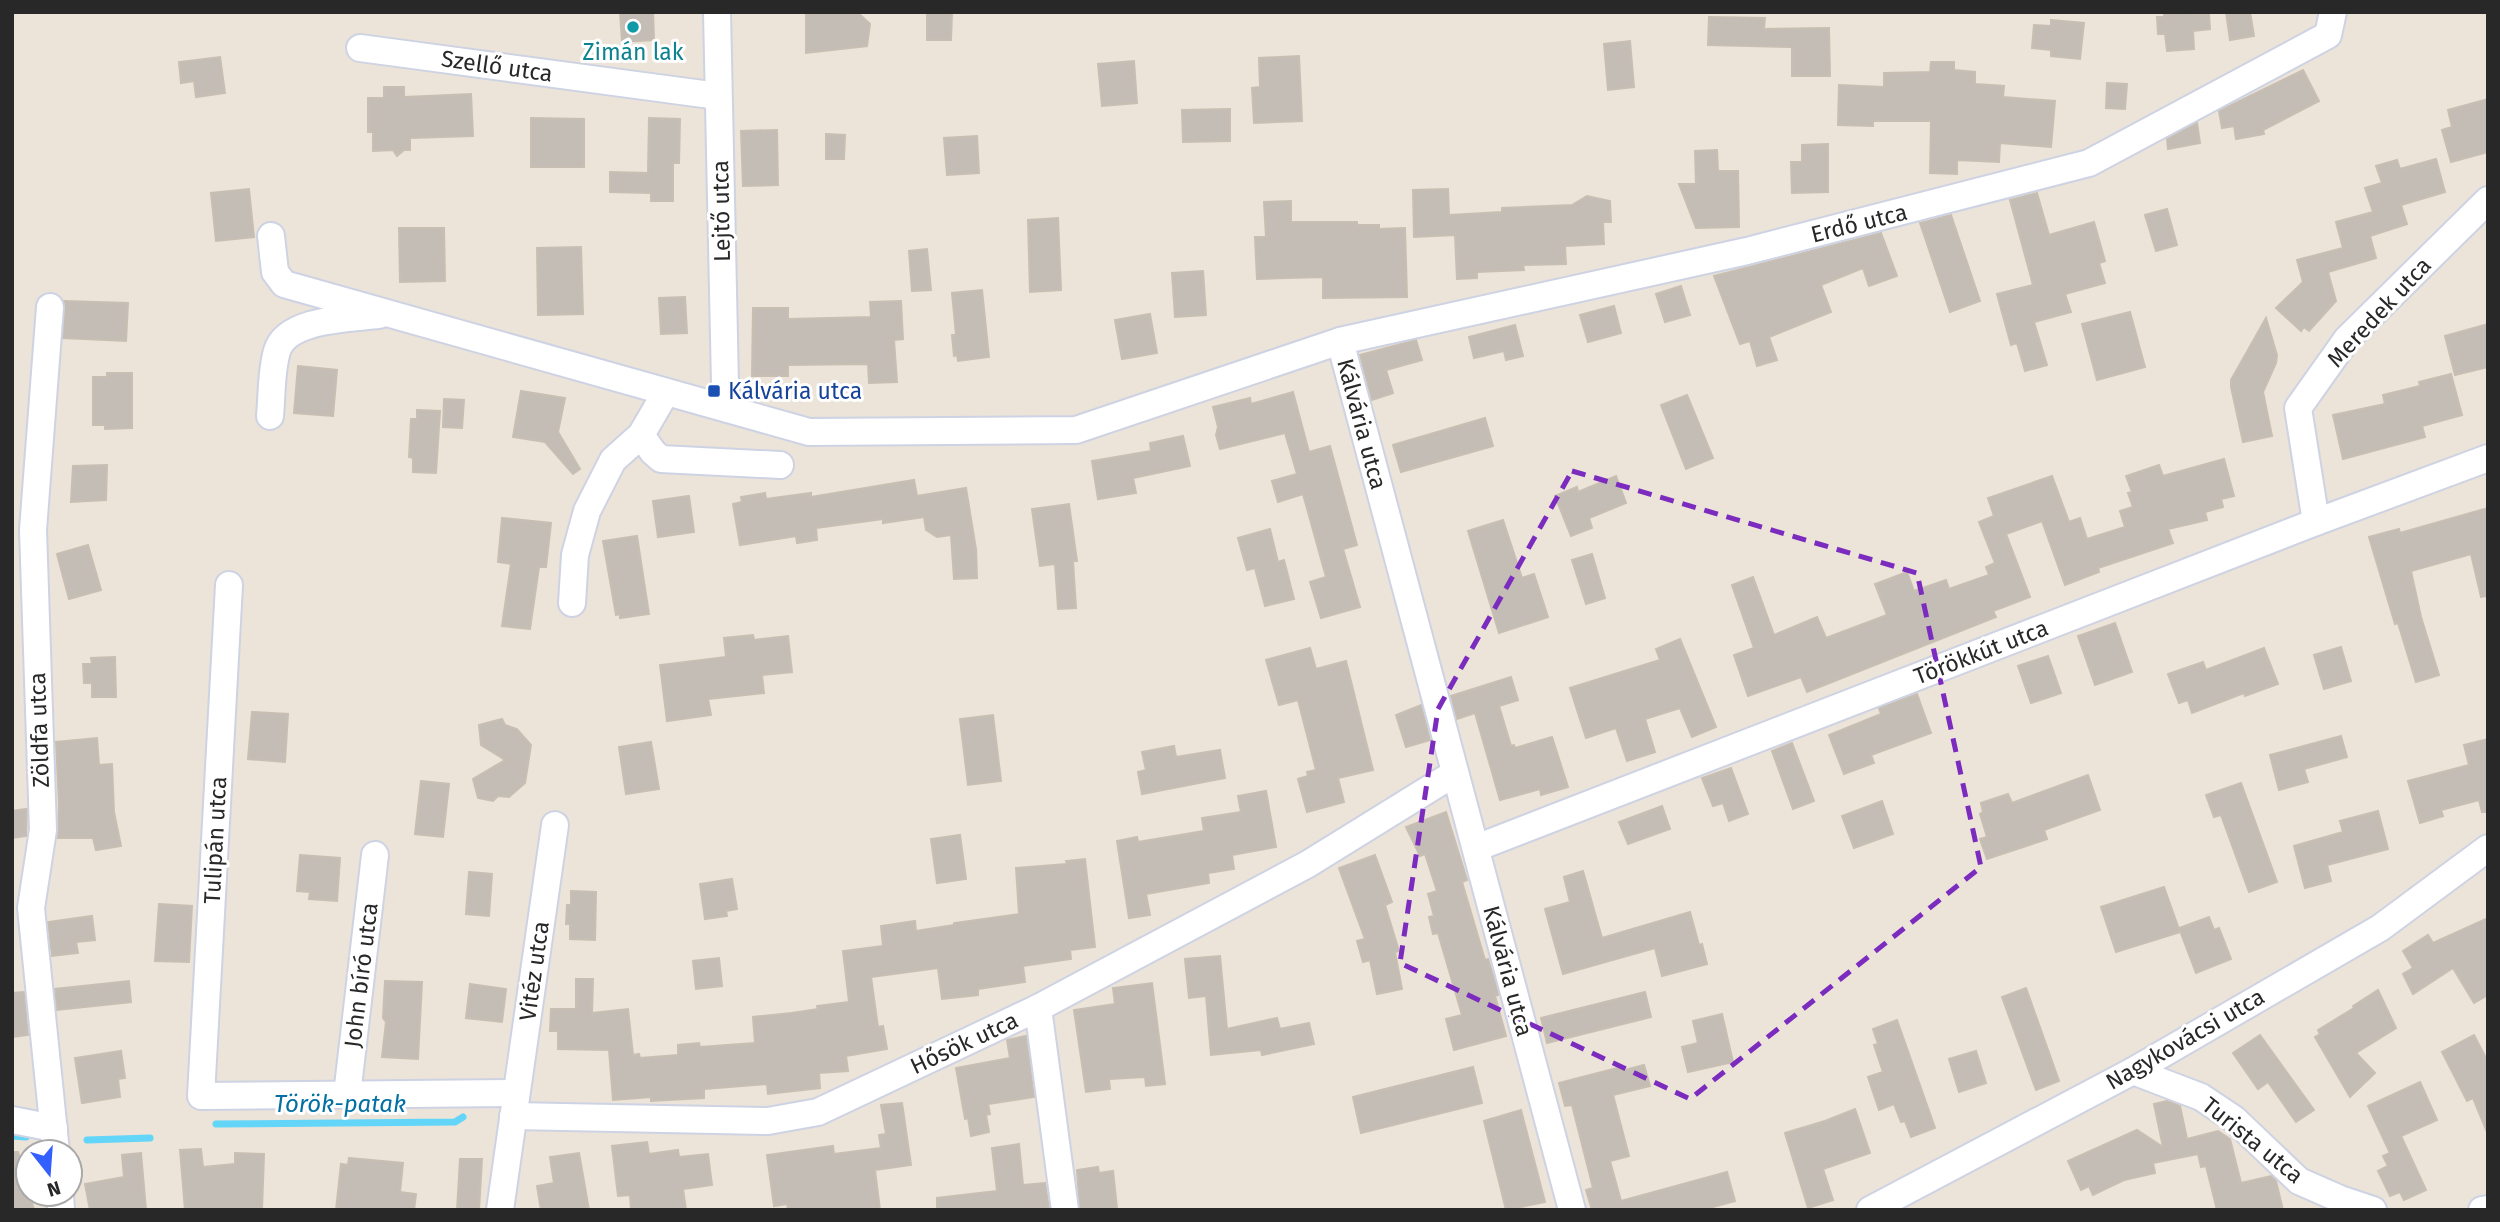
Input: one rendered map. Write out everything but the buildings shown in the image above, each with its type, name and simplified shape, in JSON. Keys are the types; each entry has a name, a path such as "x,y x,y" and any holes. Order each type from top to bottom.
{"street":[{"name":"Lejtő utca","path":"717,12 725,384 728,409"},
{"name":"Erdő utca","path":"1340,341 1748,251 2089,163 2328,35 2333,12"},
{"name":"Szellő utca","path":"360,48 718,96"},
{"name":"Meredek utca","path":"2316,522 2298,408 2347,340 2488,200"},
{"name":"Kálvária utca","path":"271,236 275,272 284,284 809,432 1076,430 1340,341 1572,1210"},
{"name":"Zöldfa utca","path":"50,307 33,530 43,831 30,908 55,1138"},
{"name":"Kálvária utca","path":"270,416 277,349 292,330 313,324 391,313"},
{"path":"572,603 575,555 587,511 613,460 641,435 666,392"},
{"path":"641,435 661,459 780,465"},
{"name":"Törökkút utca","path":"1476,848 2316,522 2488,458"},
{"name":"Tulipán utca","path":"201,1096 229,584"},
{"name":"Hősök utca","path":"201,1096 347,1095 768,1121 818,1112 1038,1008 1308,864 1455,773"},
{"name":"Vitéz utca","path":"515,1105 555,825"},
{"name":"Nagykovácsi utca","path":"1870,1210 2133,1071 2380,928 2488,848"},
{"name":"John bíró utca","path":"347,1095 375,855"},
{"path":"1038,1008 1065,1210"},
{"name":"Turista utca","path":"2133,1071 2201,1097 2223,1111 2299,1181 2373,1210"},
{"path":"500,1210 515,1105"},
{"path":"12,1120 51,1138"},
{"path":"2482,1210 2488,1209"}],"highlighted area":[{"path":"1572,471 1917,573 1981,867 1690,1099 1400,963 1438,709"}],"waterway":[{"name":"Török-patak","path":"216,1124 455,1122 463,1117"},
{"name":"Török-patak","path":"12,1136 26,1137"},
{"name":"Török-patak","path":"87,1140 150,1138"}],"place":[{"name":"Zimán lak","path":"633,27"},
{"name":"Kálvária utca","path":"714,391"}]}
